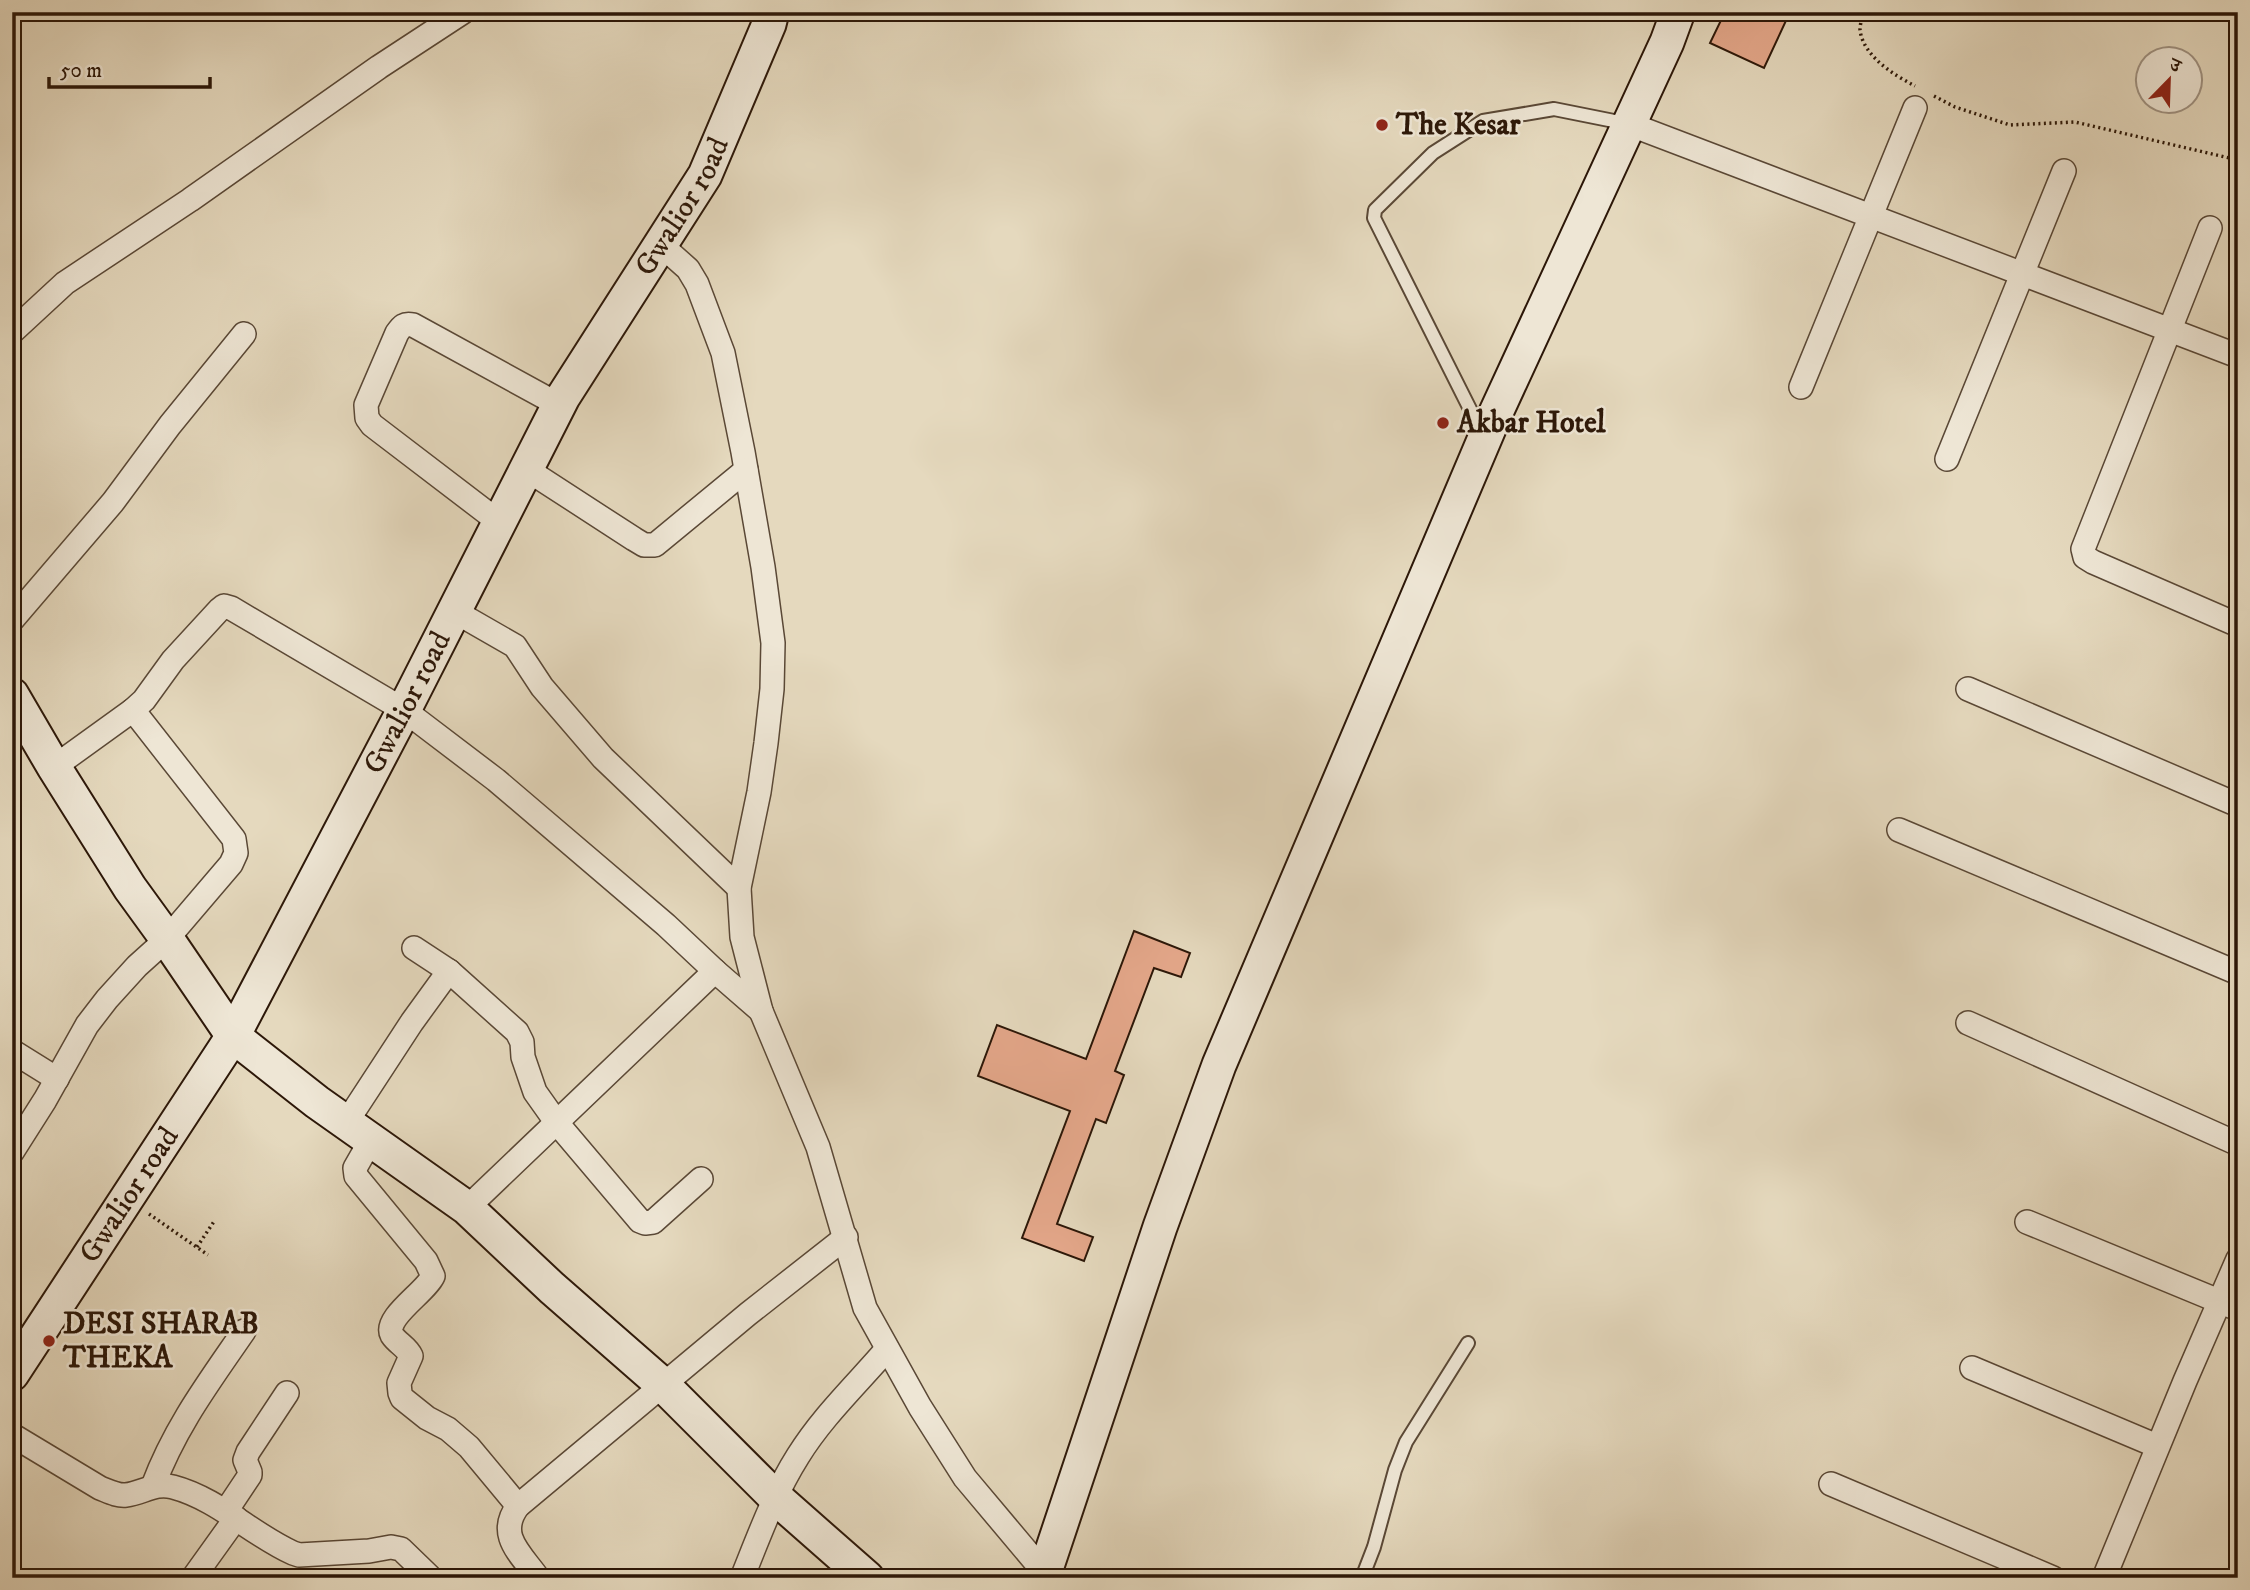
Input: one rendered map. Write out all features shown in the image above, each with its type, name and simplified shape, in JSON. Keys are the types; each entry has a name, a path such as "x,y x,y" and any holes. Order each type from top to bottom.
{"main road":[{"name":"Gwalior road","path":"12,1374 233,1036 404,710 559,405 705,175 772,12"},
{"path":"1043,1575 1160,1227 1219,1065 1484,438 1667,42 1678,12"},
{"path":"12,695 130,888 233,1036 467,1208 552,1288 663,1385 775,1497 867,1578"}],"street":[{"path":"12,332 65,284 463,12"},
{"path":"1801,387 1922,97"},
{"path":"1629,124 2238,356"},
{"path":"1947,459 2064,170"},
{"path":"2210,228 2083,549 2085,557 2093,562 2238,625"},
{"path":"661,245 688,269 697,284 723,353 763,567 773,655 772,689 759,792 739,888 742,937 761,1011 818,1147 862,1301 920,1407 965,1478 1043,1575"},
{"path":"499,523 372,425 367,418 366,405 397,333 401,326 414,324 559,405"},
{"path":"12,620 113,502 170,425 244,334"},
{"path":"526,470 644,545 655,545 746,470"},
{"path":"54,767 133,710 144,700 173,660 219,610 224,606 231,608 404,710 496,780 667,925 761,1011"},
{"path":"454,611 515,646 542,687 603,758 739,888"},
{"path":"1968,689 2238,805"},
{"path":"14,1144 57,1079 87,1026 107,999 136,966 167,939 231,864 236,853 234,839 133,710"},
{"path":"1899,830 2238,973"},
{"path":"414,948 449,971 517,1032 535,1092 616,1194 645,1223 653,1222 701,1179"},
{"path":"449,971 412,1022 359,1131 356,1176 426,1261 433,1276 427,1287 399,1312 391,1328 392,1335 411,1356 399,1383 400,1393 408,1404 448,1429 469,1447 517,1506"},
{"path":"467,1208 715,971"},
{"path":"1968,1023 2238,1144"},
{"path":"12,1051 57,1079"},
{"path":"2027,1222 2229,1305"},
{"path":"538,1578 511,1541 509,1518 517,1506 845,1237"},
{"path":"2104,1578 2157,1446 2229,1305 2238,1259"},
{"path":"153,1486 175,1433 244,1331"},
{"path":"743,1578 775,1497 808,1440 887,1349"},
{"path":"1972,1368 2157,1446"},
{"path":"193,1578 231,1515 250,1475 246,1460 248,1452 287,1393"},
{"path":"12,1435 100,1488 115,1494 126,1495 162,1484 186,1491 299,1555 398,1548 431,1578"},
{"path":"1831,1484 2053,1578"}],"lane":[{"path":"1484,438 1374,218 1375,210 1433,153 1483,121 1554,109 1629,124"},
{"path":"1362,1578 1374,1547 1402,1449 1468,1343"}],"path":[{"path":"1863,12 1860,30 1870,54 1922,97 2010,125 2075,122 2238,160"},
{"path":"127,1199 208,1255"},
{"path":"197,1247 215,1220"}],"building":[{"path":"1725,12 1790,12 1764,68 1710,43"},
{"path":"1134,931 1190,953 1181,977 1154,968 1115,1071 1124,1075 1106,1123 1096,1119 1057,1224 1093,1237 1084,1261 1022,1238 1070,1111 978,1076 997,1025 1086,1059"}],"place":[{"name":"The Kesar","path":"1382,125"},
{"name":"Akbar Hotel","path":"1443,423"},
{"name":"DESI SHARAB THEKA","path":"49,1341"}]}
